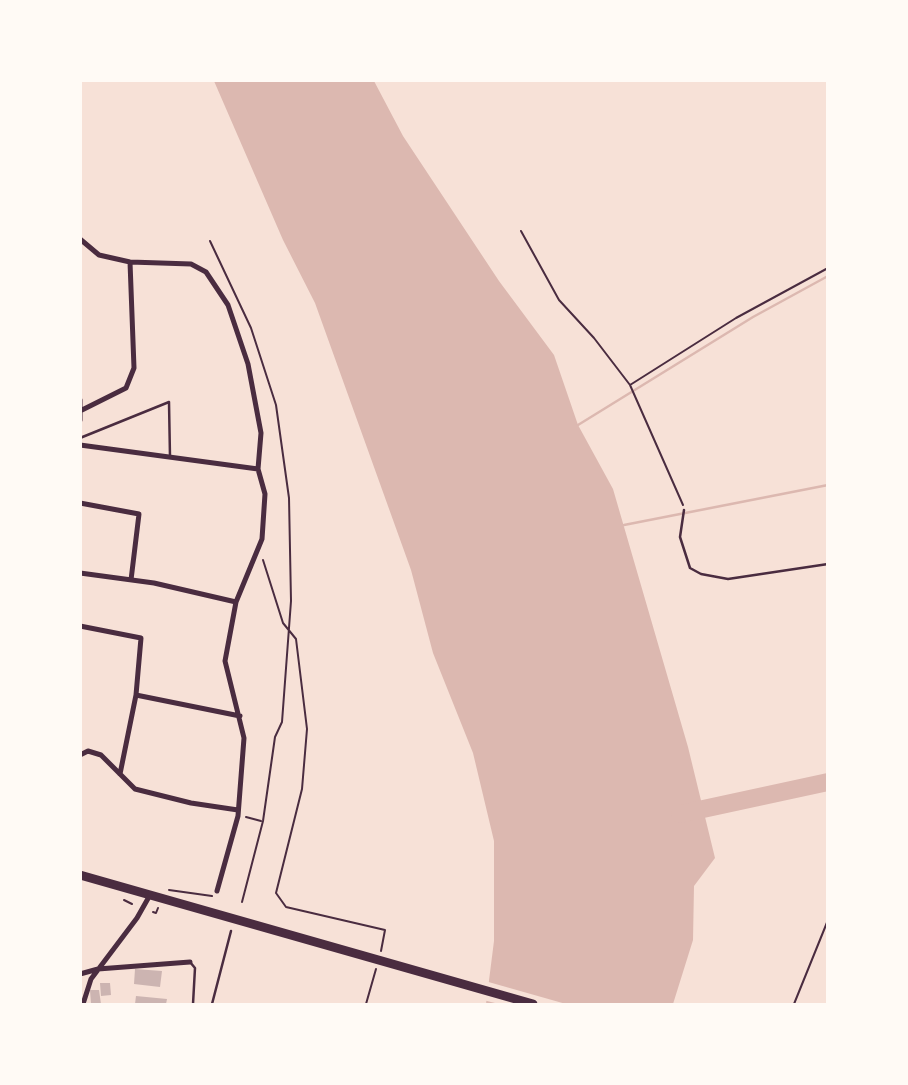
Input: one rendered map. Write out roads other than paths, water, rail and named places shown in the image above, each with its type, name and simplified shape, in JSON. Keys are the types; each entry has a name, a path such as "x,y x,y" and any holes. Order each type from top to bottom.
{"highway":[{"path":"80,874 533,1004"}],"street":[{"path":"80,239 99,255 130,262 191,264 206,272 228,305 248,363 261,433 258,469 265,494 260,549 236,601 225,661 244,738 238,813 217,891"},
{"path":"82,410 126,387 134,368 130,262"},
{"path":"80,400 80,420"},
{"path":"80,445 258,469"},
{"path":"80,503 139,514 131,580"},
{"path":"80,573 131,580 236,601"},
{"path":"80,626 141,638 136,695 120,774"},
{"path":"136,695 240,716"},
{"path":"80,755 88,751 101,755 135,789 238,813"},
{"path":"83,1004 91,979 137,918 150,894"},
{"path":"80,974 98,969 190,962"}],"lane":[{"path":"80,438 169,402 170,457"},
{"path":"684,510 680,537 690,568 714,579 828,564"},
{"path":"212,1004 231,931"},
{"path":"190,962 195,968 192,1004"}],"waterway":[{"path":"578,425 753,317 828,276"},
{"path":"624,525 828,485"},
{"path":"680,814 828,782"}]}
